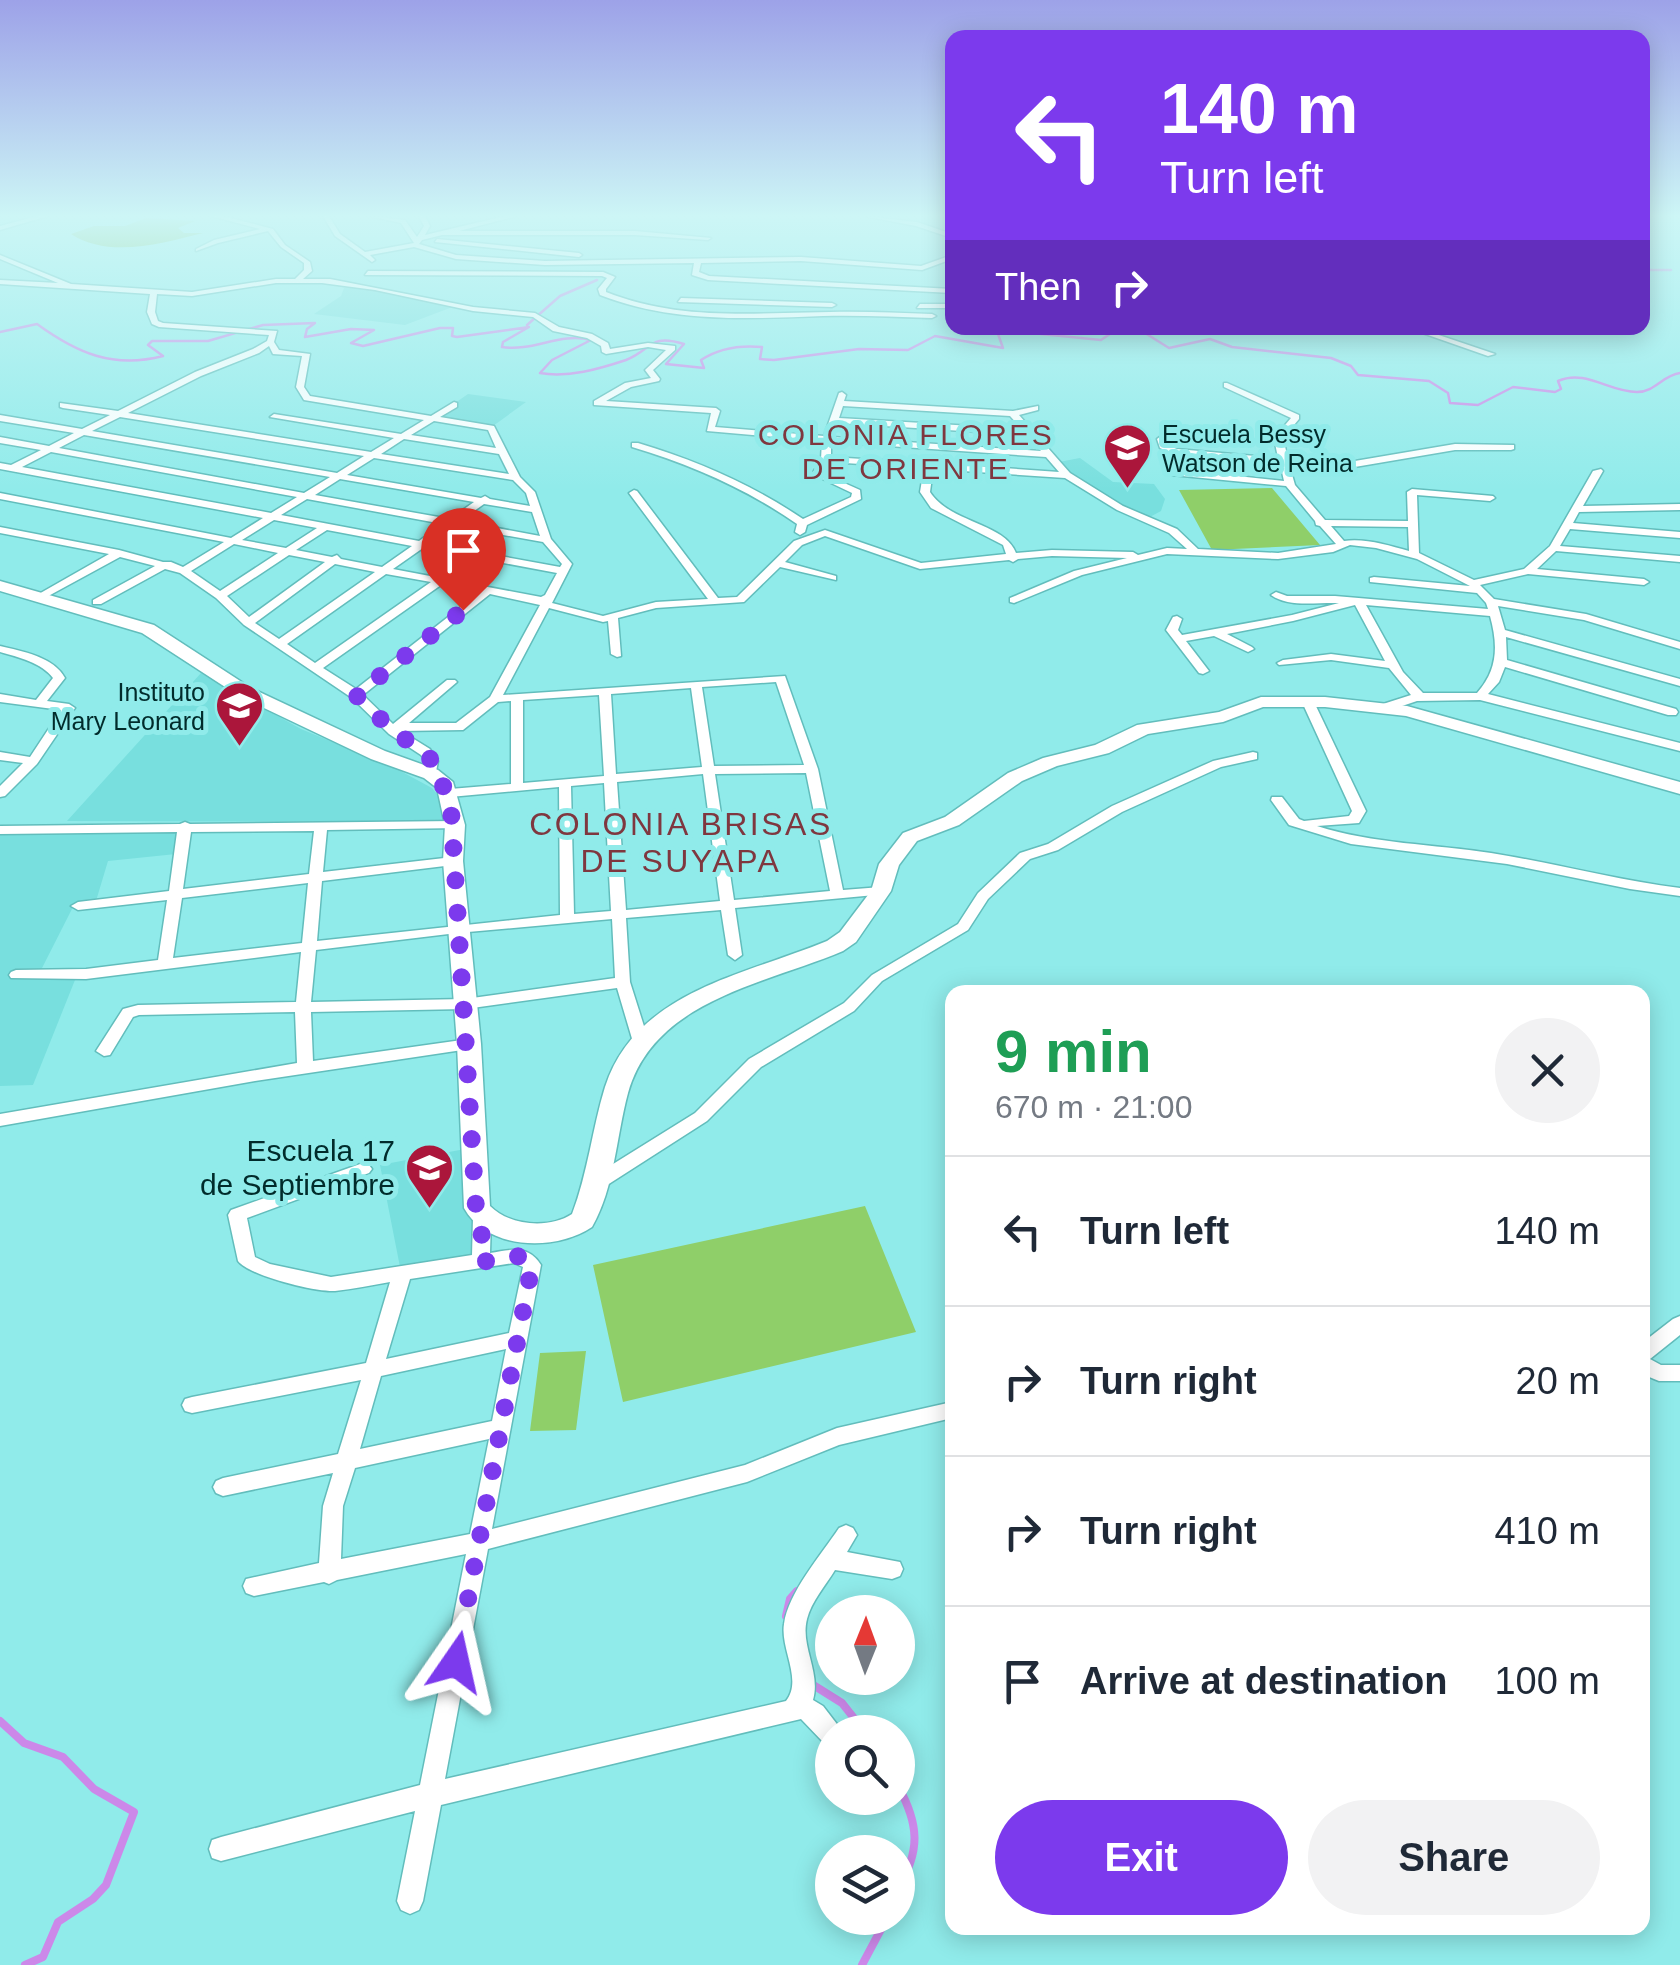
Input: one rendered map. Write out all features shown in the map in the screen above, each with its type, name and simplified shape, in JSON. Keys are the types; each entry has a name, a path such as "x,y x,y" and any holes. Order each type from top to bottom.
{"street":[{"path":"0,474 270,342 274,331 156,324 152,308"},
{"path":"466,308 537,316 556,328 590,336 605,345 606,352 648,346 672,348 649,370 656,379 628,385 598,403 716,411 710,429 1050,454"},
{"path":"657,308 800,317 932,316"},
{"path":"1433,335 1491,354"},
{"path":"270,342 276,352 306,354 300,387 308,398 486,426 495,434 500,452 516,478 530,492 546,540 567,564 495,700 459,726 396,729"},
{"path":"1227,385 1296,418 1278,438 1290,484 1319,523 1341,544"},
{"path":"802,523 856,499 857,492 817,474 826,460 827,439 840,399 1012,414 1035,408"},
{"path":"63,405 516,478"},
{"path":"184,571 454,405"},
{"path":"1012,414 1066,475 1120,508 1173,531 1174,536 1196,551"},
{"path":"274,417 500,452"},
{"path":"0,418 536,510"},
{"path":"832,420 1027,432"},
{"path":"1161,439 1164,448 1175,452 1343,466 1360,460 1455,448 1511,447"},
{"path":"0,440 546,540"},
{"path":"635,444 709,467 755,491 802,523"},
{"path":"931,448 925,492 934,506 1007,543 1013,559"},
{"path":"826,460 1066,475"},
{"path":"0,466 565,571"},
{"path":"1528,572 1554,548 1598,471"},
{"path":"1172,472 1290,484"},
{"path":"634,492 715,601"},
{"path":"1414,554 1412,492 1490,498"},
{"path":"0,496 490,588 596,618 612,618 656,605 743,599 798,543 814,536 833,534 920,566 1052,553 1116,552 1145,556"},
{"path":"279,644 486,500"},
{"path":"1578,509 1680,508"},
{"path":"798,543 802,523"},
{"path":"1319,523 1414,524"},
{"path":"1569,526 1680,535"},
{"path":"220,596 322,528"},
{"path":"0,530 119,552 184,571 220,596 248,623 356,695 430,756 431,774"},
{"path":"1160,553 1166,540 1174,536"},
{"path":"1014,600 1058,579 1160,553 1289,555 1363,543 1414,554 1476,587 1492,608 1500,632 1501,662 1493,682 1480,696"},
{"path":"1554,548 1680,559"},
{"path":"41,597 119,552"},
{"path":"248,623 336,558"},
{"path":"96,602 168,564"},
{"path":"777,564 832,578"},
{"path":"1374,580 1476,587 1528,572 1644,582"},
{"path":"317,667 442,580"},
{"path":"0,586 148,629 245,692 378,755 431,774 450,793 469,1044 476,1208 482,1220 481,1262"},
{"path":"356,695 490,588"},
{"path":"1276,594 1285,599 1492,608 1586,618 1680,646"},
{"path":"1178,639 1292,618 1358,601"},
{"path":"1358,601 1392,665 1420,697"},
{"path":"612,618 617,654"},
{"path":"1177,619 1172,630 1203,670"},
{"path":"1213,631 1248,649"},
{"path":"1500,632 1680,683"},
{"path":"0,650 24,655 56,670 59,678 39,703"},
{"path":"1283,663 1331,656 1392,665"},
{"path":"1501,662 1672,712"},
{"path":"495,700 781,678 812,770 837,894"},
{"path":"396,729 450,682"},
{"path":"696,685 736,955"},
{"path":"604,693 623,982 641,1042"},
{"path":"1386,707 1420,697 1480,696 1680,747"},
{"path":"0,698 69,710 33,761 0,793"},
{"path":"517,788 518,698"},
{"path":"482,1220 495,1226 542,1233 568,1230 583,1220 622,1072 641,1042 679,1013 730,984 836,946 848,937 881,890 889,864 910,837 952,821 1015,778 1050,762 1102,749 1143,729 1223,717 1261,702 1308,702 1386,707 1680,788"},
{"path":"1308,702 1358,817 1309,824 1308,828"},
{"path":"0,756 33,761"},
{"path":"595,1184 701,1117 755,1063 849,1007 876,978 964,927 984,896 1017,862 1083,832 1092,822 1117,809 1216,764 1254,756"},
{"path":"450,793 710,770 812,770"},
{"path":"565,784 567,920"},
{"path":"1277,800 1294,822 1380,848 1486,856 1584,879 1680,892"},
{"path":"305,1068 303,1008 321,825"},
{"path":"0,830 455,825"},
{"path":"165,964 185,826"},
{"path":"78,906 453,860"},
{"path":"16,975 70,975 458,929 881,890"},
{"path":"104,1051 128,1013 138,1010 465,1004 623,982"},
{"path":"0,1120 469,1044"},
{"path":"364,1169 237,1215 242,1249 254,1266 331,1284 520,1256 532,1265 410,1902"},
{"path":"329,1574 333,1506 402,1274"},
{"path":"1650,1348 1680,1324"},
{"path":"192,1406 294,1390 376,1366 518,1339"},
{"path":"1650,1368 1660,1373 1680,1373"},
{"path":"254,1586 479,1542 747,1473 837,1436 945,1412"},
{"path":"223,1487 501,1428"},
{"path":"817,1715 802,1690 795,1619 846,1535"},
{"path":"831,1559 892,1569"},
{"path":"220,1849 430,1794 793,1711 802,1690"}],"shaded area":[{"path":"323,308 451,308 405,325 314,314"},
{"path":"468,394 526,402 493,426 435,417"},
{"name":"Escuela Bessy Watson de Reina","path":"1080,458 1113,482 1154,484 1165,499 1161,511 1148,518 1112,501 1078,481 1059,462"},
{"name":"Instituto Mary Leonard","path":"201,673 301,729 393,767 432,788 441,799 444,822 67,821"},
{"path":"180,830 176,854 108,861 96,901 75,903 40,972 79,970 33,1085 0,1086 0,835"},
{"name":"Escuela 17 de Septiembre","path":"465,1149 476,1256 400,1267 380,1165"}],"green space":[{"path":"1272,488 1320,545 1212,550 1179,490"},
{"path":"865,1206 916,1332 623,1402 593,1265"},
{"path":"586,1351 576,1430 530,1431 540,1353"}],"waterway":[{"path":"527,325 547,308"},
{"path":"0,332 37,324 81,350 128,361 163,356 148,345 152,341 208,341 263,325 315,323 307,329 305,337 351,329 374,330 351,343 363,346 440,328 453,328 452,336 457,337 529,327 503,342 502,347 513,348 568,338 591,340 552,360 540,373 561,374 626,360 664,340 684,344 666,364 704,368 701,360 738,347 762,347 760,359 774,360 859,349 908,350 935,336 1003,348 998,335"},
{"path":"1051,335 1101,340 1108,335"},
{"path":"1148,335 1169,348 1210,339 1232,347 1331,358 1351,366 1358,375 1429,381 1448,393 1450,403 1478,405 1513,387 1555,392 1561,389 1558,381 1568,378 1637,392 1680,373"},
{"path":"786,1616 790,1599 797,1591"},
{"path":"810,1683 842,1703 852,1715"},
{"path":"0,1721 24,1743 63,1757 94,1789 134,1812 106,1885 93,1899 58,1922 43,1957 25,1965"},
{"path":"910,1815 914,1835"},
{"path":"862,1965 878,1935"}],"place":[{"name":"Escuela Bessy Watson de Reina","path":"1127,490"},
{"name":"Instituto Mary Leonard","path":"240,748"},
{"name":"Escuela 17 de Septiembre","path":"430,1210"}],"district":[{"name":"COLONIA FLORES DE ORIENTE","path":"906,452"},
{"name":"COLONIA BRISAS DE SUYAPA","path":"681,842"}],"route":[{"path":"456,1662 532,1265 520,1256 481,1262 482,1220 476,1208 469,1044 450,793 431,774 430,756 393,731 356,695 463,610"}]}
